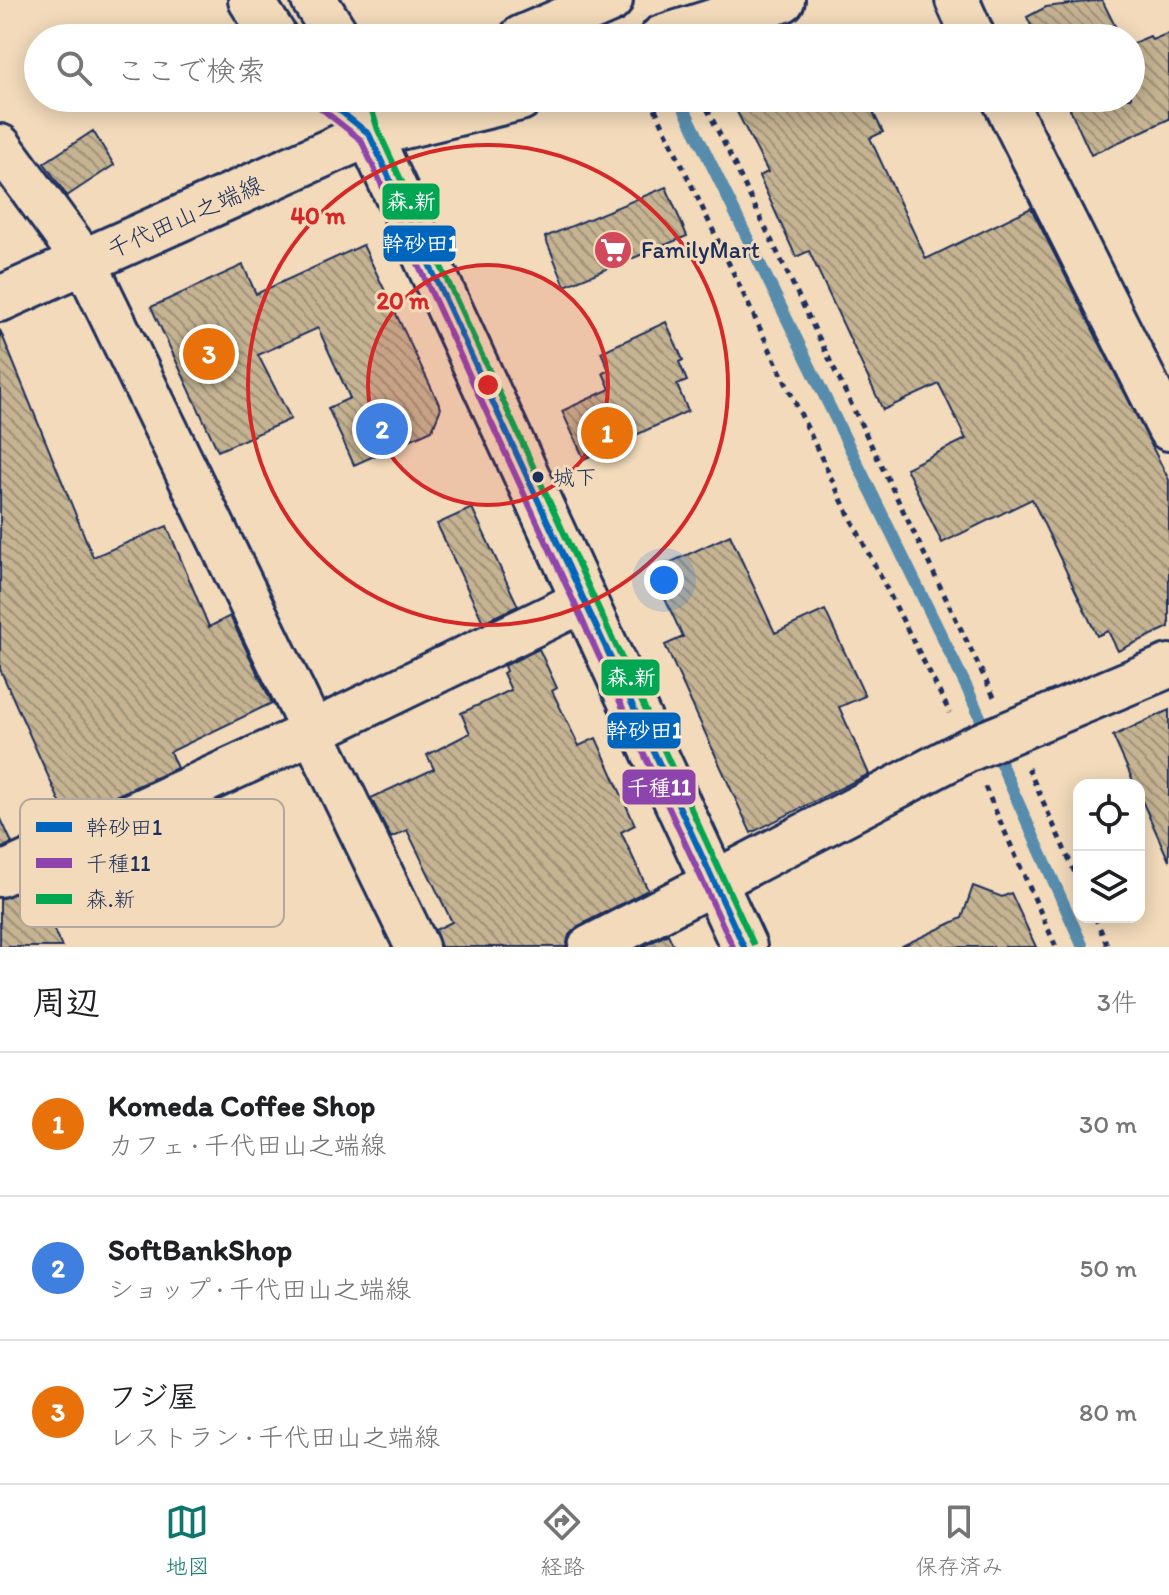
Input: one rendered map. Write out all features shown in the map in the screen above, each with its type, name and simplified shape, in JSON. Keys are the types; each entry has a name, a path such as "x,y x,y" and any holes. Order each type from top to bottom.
{"street":[{"path":"251,0 266,24"},
{"path":"314,0 329,24"},
{"path":"554,24 610,0"},
{"path":"706,24 782,0"},
{"path":"957,0 968,24"},
{"name":"千代田山之端線","path":"0,299 85,262 363,116 398,112"},
{"path":"1010,112 1169,429"},
{"path":"363,116 744,947"},
{"path":"0,146 85,262 310,733 417,947"},
{"path":"166,799 583,601"},
{"path":"590,947 990,740 1169,666"},
{"path":"0,875 20,866"}],"path":[{"path":"657,112 844,505 1073,872"},
{"path":"708,112 990,740 1056,947"},
{"path":"1098,923 1108,947"}],"building":[{"path":"1102,0 1114,24 1030,24 1027,17 1046,7"},
{"path":"1169,33 1169,119 1091,155 1071,112 1145,112 1145,38 1150,36 1152,40"},
{"path":"737,112 873,112 883,132 870,138 926,259 1031,208 1169,480 1169,627 1118,651 1108,631 1097,636 1032,499 942,543 906,468 966,439 939,384 883,410 809,251 796,257 759,176 768,172"},
{"path":"93,131 114,165 67,196 44,163"},
{"path":"666,187 687,236 565,286 545,237"},
{"path":"363,245 441,408 432,430 354,465 328,408 350,398 318,328 258,355 291,419 218,451 151,307 243,265 256,294"},
{"path":"666,322 683,360 679,362 687,381 677,385 688,411 584,459 562,411 610,389 603,373 609,370 601,352"},
{"path":"0,330 93,557 167,526 209,627 230,616 272,703 170,752 177,768 109,799 58,799 0,669"},
{"path":"472,508 518,606 483,622 437,524"},
{"path":"730,535 775,633 825,610 865,696 839,707 869,774 751,833 665,645 683,637 658,584 663,581 658,568"},
{"path":"539,649 557,688 552,691 579,746 596,738 635,825 621,832 648,890 578,926 569,935 566,947 441,947 435,930 452,922 407,830 391,838 371,798 434,769 427,755 470,733 461,713 511,690 503,673 506,671 504,666"},
{"path":"1169,710 1169,861 1145,807 1145,779 1132,779 1113,736"},
{"path":"0,817 12,843 0,849"},
{"path":"973,886 1002,897 1011,893 1036,947 900,947 962,918"},
{"path":"20,891 20,927 52,927 62,947 0,947 0,899"},
{"path":"668,934 674,947 642,947"}],"waterway":[{"path":"686,112 967,688 1083,947"}],"transit line":[{"name":"千種11","path":"326,112 361,140 733,947"},
{"name":"幹砂田1","path":"342,112 369,134 744,947"},
{"name":"森.新","path":"372,112 753,943"}],"place":[{"name":"FamilyMart","path":"613,250"},
{"name":"フジ屋","path":"209,354"},
{"name":"SoftBankShop","path":"382,429"},
{"name":"Komeda Coffee Shop","path":"607,433"},
{"name":"城下","path":"538,477"}]}
